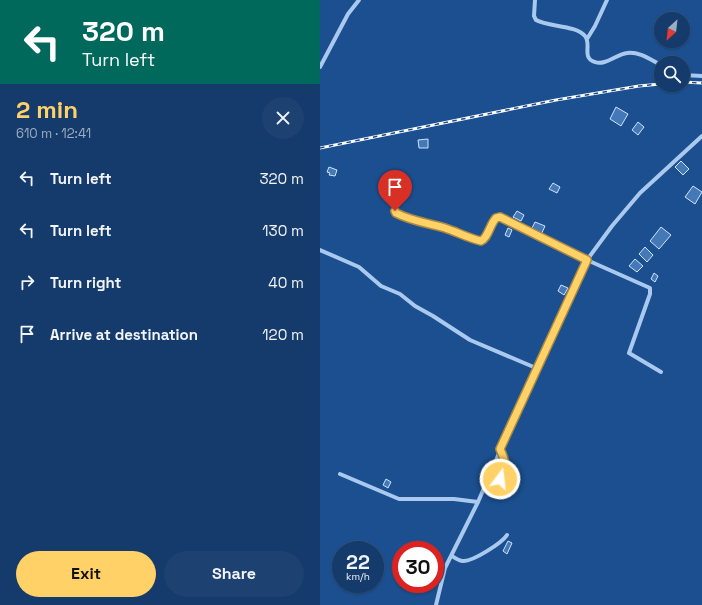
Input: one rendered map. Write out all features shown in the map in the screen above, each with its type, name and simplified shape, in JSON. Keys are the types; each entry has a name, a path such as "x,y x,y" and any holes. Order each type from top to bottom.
{"street":[{"path":"320,67 348,14 359,0"},
{"path":"535,0 534,16 536,20 584,35 586,40 587,55 595,62 602,63 623,53 641,55 654,62"},
{"path":"586,40 595,26 607,0"},
{"path":"690,75 702,76"},
{"path":"436,605 445,568 478,502 536,368 587,260 612,226 640,193 702,136"},
{"path":"398,193 395,212 400,216 444,228 481,241 484,239 493,221 500,217 587,260 650,288 650,294 629,353 660,372"},
{"path":"320,250 360,267 381,286 400,294 415,306 470,340 536,368"},
{"path":"486,484 492,486 503,474 506,463 500,449"},
{"path":"340,474 399,499 454,499 478,502"},
{"path":"452,556 461,561 470,560 502,541 507,535"}],"building":[{"path":"616,107 628,114 621,126 610,119"},
{"path":"638,122 644,127 638,135 632,130"},
{"path":"428,139 428,148 419,148 418,140"},
{"path":"681,161 689,169 683,175 675,167"},
{"path":"329,167 337,170 335,176 329,175 330,173 327,172"},
{"path":"553,183 560,187 557,193 549,189"},
{"path":"693,186 702,192 695,204 685,197"},
{"path":"517,211 524,215 521,221 513,217"},
{"path":"535,222 545,226 541,235 531,230"},
{"path":"661,227 671,235 659,249 650,241"},
{"path":"508,228 512,230 509,237 505,235"},
{"path":"645,247 653,255 647,262 639,254"},
{"path":"635,259 643,266 637,272 629,266"},
{"path":"654,273 658,276 655,282 651,279"},
{"path":"561,285 568,288 564,295 558,291"},
{"path":"386,479 391,482 388,488 383,485"},
{"path":"508,541 512,543 507,554 503,551"}],"railway":[{"path":"690,82 702,83"},
{"path":"320,148 556,100 654,85"}],"route":[{"path":"395,211 400,216 444,228 481,241 483,241 493,221 500,217 587,260 500,449 506,463 506,468 500,479"}]}
